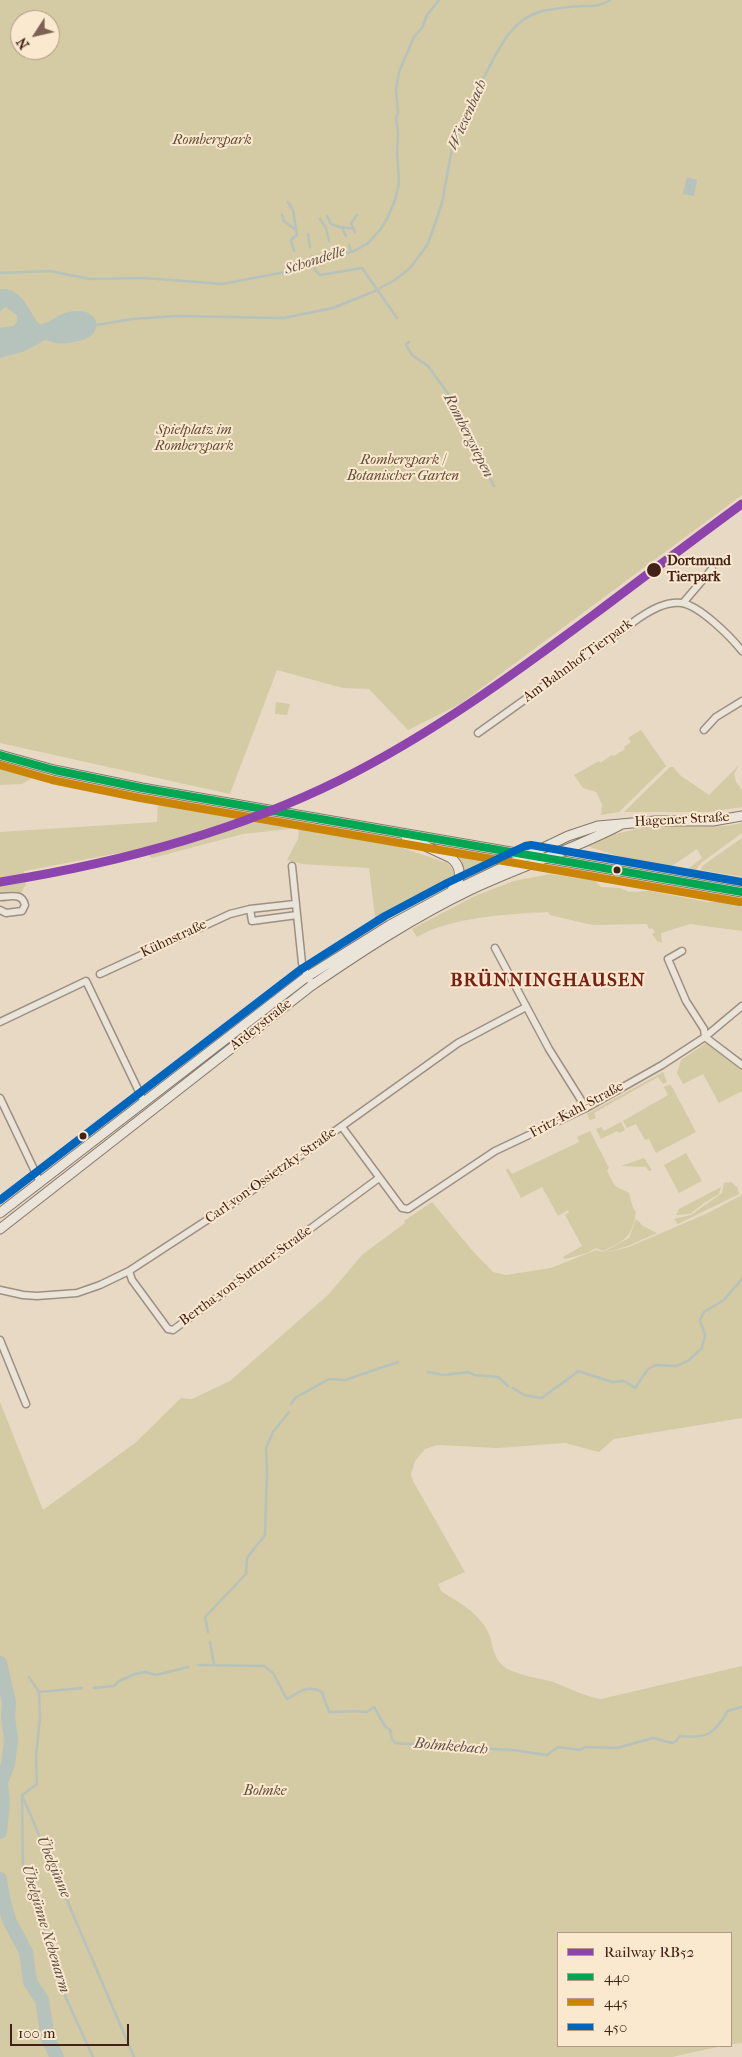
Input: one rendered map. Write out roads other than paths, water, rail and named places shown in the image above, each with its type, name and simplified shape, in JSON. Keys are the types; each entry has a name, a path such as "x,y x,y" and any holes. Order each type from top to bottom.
{"main road":[{"path":"0,756 54,770 142,788 742,892"},
{"name":"Hagener Straße","path":"529,855 568,836 598,826 655,821 712,821 742,816"},
{"name":"Hagener Straße","path":"546,858 622,823"},
{"path":"397,833 452,858 456,862 459,867 459,878 451,892"},
{"name":"Ardeystraße","path":"0,1214 307,976 390,925 451,892 529,855"},
{"name":"Ardeystraße","path":"0,1229 313,985 394,931 439,906 472,889 546,858"}],"street":[{"path":"712,569 683,603 704,614 742,651"},
{"name":"Am Bahnhof Tierpark","path":"478,732 649,611 668,604 683,603"},
{"path":"704,730 716,717 742,701"},
{"path":"292,866 302,963 313,985"},
{"path":"0,910 6,913 22,911 25,906 24,900 20,897 1,898"},
{"name":"Kühnstraße","path":"100,974 230,914 250,909 295,904"},
{"path":"250,909 252,921 297,915"},
{"path":"495,948 549,1049 586,1108"},
{"path":"682,951 668,959 686,1001 704,1029 705,1037 742,1065"},
{"path":"0,1022 86,981 144,1102"},
{"name":"Fritz-Kahl-Straße","path":"379,1178 402,1208 408,1209 495,1151 586,1108 662,1065 705,1037 742,1006"},
{"name":"Carl-von-Ossietzky-Straße","path":"0,1290 37,1296 76,1293 100,1285 129,1271 247,1194 458,1043 526,1007"},
{"path":"0,1098 40,1182"},
{"path":"342,1127 379,1178"},
{"name":"Bertha-von-Suttner-Straße","path":"129,1271 132,1280 168,1329 173,1330 379,1178"},
{"path":"0,1340 26,1404"}],"waterway":[{"name":"Schondelle","path":"0,273 50,271 90,279 145,278 222,284 280,273 354,251 367,244 387,219 395,200 399,183 396,118 398,113 396,90 399,72 414,37 422,28 427,15 439,0"},
{"name":"Wiesenbach","path":"380,288 395,280 410,268 428,244 442,203 453,143 479,92 483,79 512,30 529,16 539,12 598,5 610,0"},
{"path":"288,202 293,210 297,235 291,240 294,251"},
{"path":"282,215 284,221 296,230"},
{"path":"355,232 351,223 357,215"},
{"path":"327,216 331,224 342,228 346,236"},
{"path":"320,219 326,228 329,241"},
{"path":"343,227 353,229"},
{"path":"308,234 310,247"},
{"name":"Schondelle","path":"349,245 351,252"},
{"path":"329,258 330,250"},
{"name":"Rombergsiepen","path":"312,256 315,270 320,275 362,268 397,318"},
{"name":"Wiesenbach","path":"97,325 132,319 177,316 284,318 333,308 375,291"},
{"name":"Rombergsiepen","path":"409,342 406,345 412,355 428,366 452,399 461,427 494,486"},
{"path":"513,1388 524,1395 542,1398 578,1371 612,1382 624,1381 635,1388 648,1369 656,1365 677,1366 689,1360 702,1348 705,1335 700,1320 704,1312 724,1300 742,1279"},
{"path":"291,1404 295,1398 329,1379 345,1380 398,1362"},
{"path":"428,1372 444,1375 469,1372 474,1375 498,1377 508,1386"},
{"path":"208,1632 205,1617 246,1574 247,1558 265,1535 266,1448 273,1432 289,1412"},
{"path":"210,1642 214,1665"},
{"path":"0,1663 9,1702 8,1717 11,1740 8,1764 1,1782 3,1802 0,1832"},
{"name":"Bolmkebach","path":"198,1665 264,1666 273,1673 287,1699 304,1690 317,1690 322,1692 329,1712 367,1712 374,1707 385,1726 390,1730 395,1743 512,1750 547,1755 558,1747 580,1750 585,1747 617,1748 653,1738 672,1743 680,1736 697,1737 714,1730 728,1711 742,1707"},
{"name":"Bolmkebach","path":"94,1688 114,1686 119,1681 135,1674 145,1672 156,1675 188,1667"},
{"name":"Übelgünne","path":"29,1677 39,1692 40,1718 36,1756 37,1784 22,1795 134,2057"},
{"name":"Bolmkebach","path":"39,1692 82,1688"},
{"name":"Übelgünne Nebenarm","path":"22,1797 23,1869 66,1998 93,2057"},
{"path":"0,1879 3,1899 10,1922 26,1952 30,1982 42,2000 48,2039 57,2057"}],"rail line":[{"name":"RB52","path":"0,882 88,866 174,844 258,816 340,780 440,723 503,681 742,504"}],"place":[{"name":"Dortmund Tierpark","path":"654,570"}],"district":[{"name":"BRÜNNINGHAUSEN","path":"548,981"}],"park label":[{"name":"Rombergpark","path":"212,141"},
{"name":"Spielplatz im Rombergpark","path":"194,440"},
{"name":"Rombergpark / Botanischer Garten","path":"403,470"},
{"name":"Bolmke","path":"265,1792"}]}
